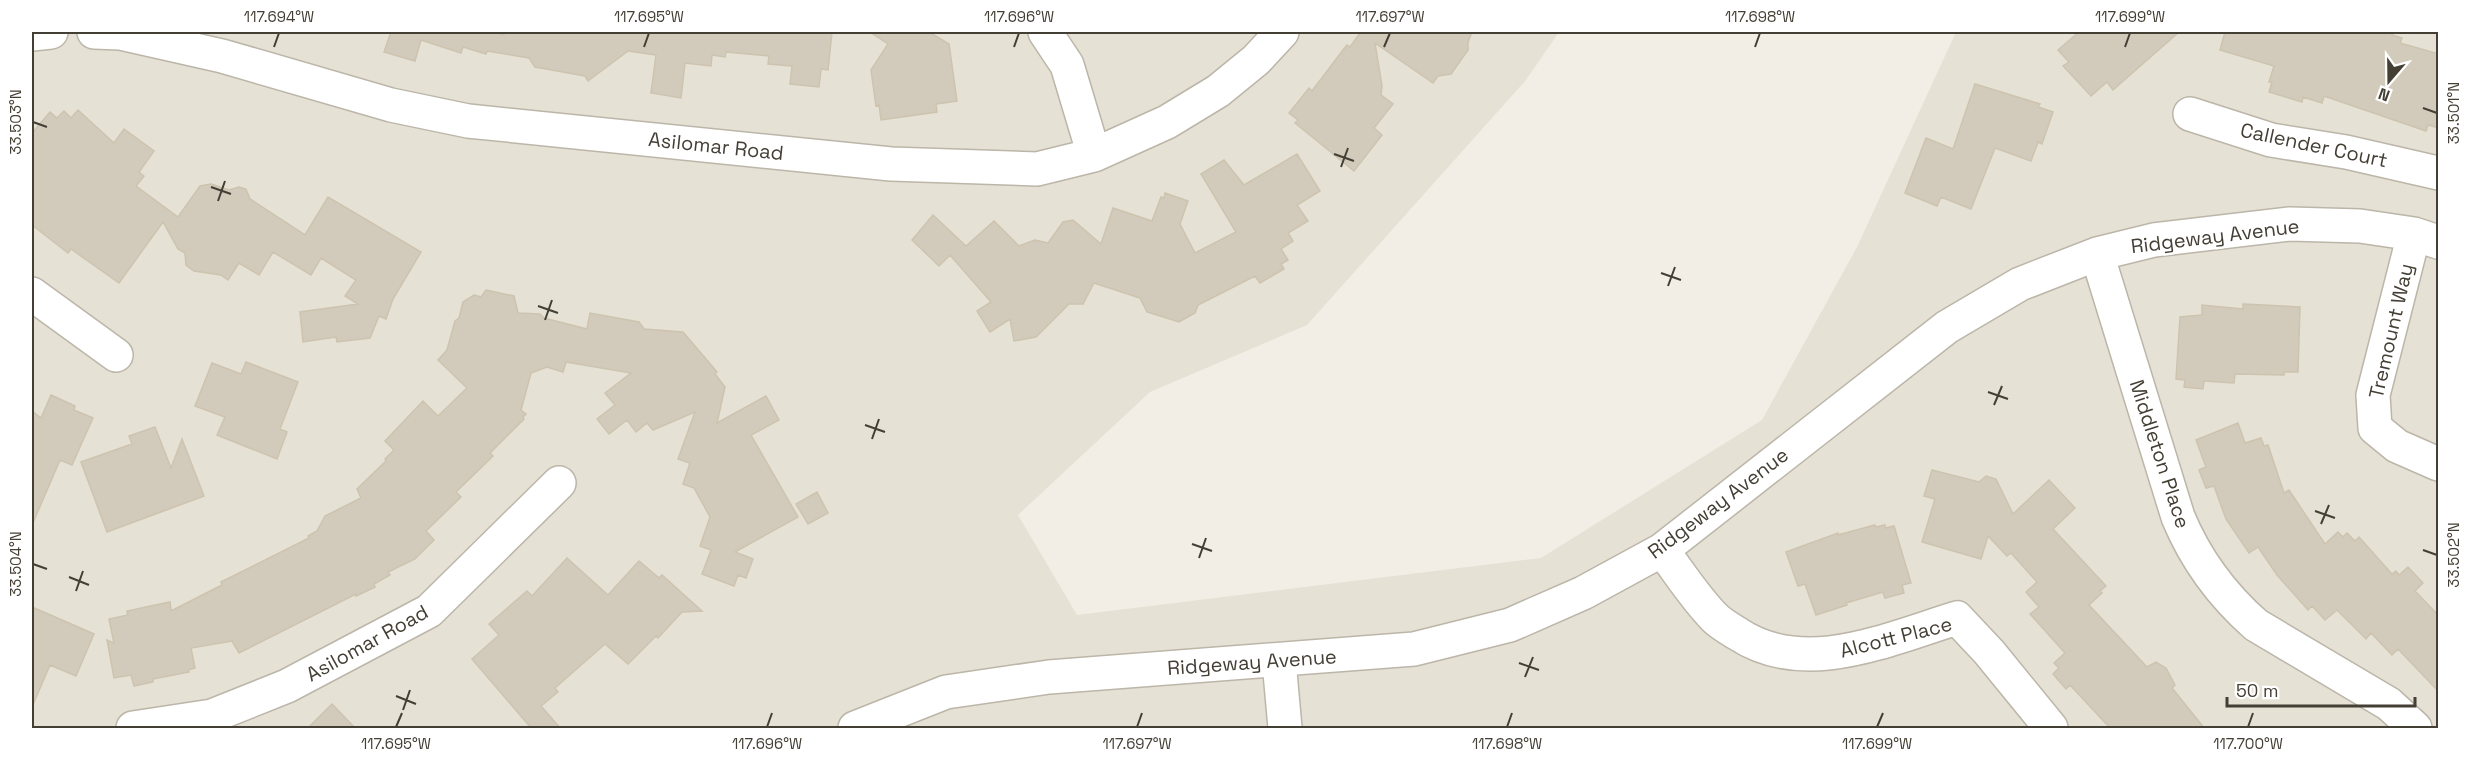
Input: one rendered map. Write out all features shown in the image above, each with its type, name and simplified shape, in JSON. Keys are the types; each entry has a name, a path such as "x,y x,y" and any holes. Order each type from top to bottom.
{"street":[{"path":"32,34 51,32"},
{"name":"Asilomar Road","path":"111,32 222,56 391,105 468,121 915,165 1037,170 1094,155 1167,122 1218,91 1256,60 1282,32"},
{"path":"1045,32 1067,65 1094,155"},
{"name":"Callender Court","path":"2190,114 2271,140 2346,152 2439,173"},
{"name":"Ridgeway Avenue","path":"855,729 946,692 1049,677 1414,649 1510,625 1583,593 1662,550 1947,327 2020,285 2097,254 2154,240 2290,224 2360,226 2426,238"},
{"name":"Tremount Way","path":"2426,238 2373,395 2375,428 2397,446 2439,464"},
{"name":"Middleton Place","path":"2097,254 2178,517 2187,537 2208,571 2241,612 2256,625 2389,704 2415,729"},
{"path":"32,294 116,354"},
{"name":"Asilomar Road","path":"133,729 214,722 429,611 559,483"},
{"name":"Alcott Place","path":"1662,550 1716,620 1752,643 1793,654 1828,654 1858,649 1957,618 1989,652 2051,729"},
{"path":"1279,661 1285,729"}],"shaded area":[{"path":"32,32 1559,32 1526,80 1307,325 1150,392 1018,515 1077,615 1541,558 1762,420 1857,247 1956,32 2438,32 2438,728 32,728"}],"building":[{"path":"391,32 493,32 504,35 507,32 832,32 828,70 821,69 819,87 790,84 792,66 768,64 769,56 726,52 725,57 712,55 711,66 685,63 681,98 651,93 656,55 628,51 588,81 585,76 535,67 529,58 487,51 486,54 463,47 461,53 421,40 415,61 384,52"},
{"path":"870,32 929,32 949,44 957,101 936,104 937,112 881,120 879,105 876,106 871,70 888,44"},
{"path":"1358,32 1472,32 1468,50 1451,74 1438,76 1433,83 1375,43 1382,86 1381,95 1393,104 1374,128 1382,135 1354,171 1295,123 1298,120 1289,113 1309,88 1312,91 1347,45 1350,47 1360,33"},
{"path":"2079,32 2179,32 2113,90 2107,82 2091,96 2063,66 2069,62 2058,50"},
{"path":"2225,32 2393,32 2392,35 2402,38 2400,43 2439,54 2439,128 2428,125 2426,131 2324,96 2322,103 2303,97 2302,102 2269,92 2272,82 2269,82 2274,66 2220,50"},
{"path":"1975,84 2040,104 2038,107 2053,112 2042,144 2038,142 2031,161 1995,148 1971,209 1941,197 1937,206 1905,193 1926,138 1953,149"},
{"path":"78,110 114,143 124,129 154,151 139,172 144,176 136,186 178,217 200,186 211,184 229,190 239,187 246,189 250,199 305,235 328,197 421,252 393,299 386,319 379,316 370,338 337,342 336,337 303,342 300,312 358,304 345,296 356,280 321,258 311,275 273,252 259,275 239,263 228,280 221,275 194,271 186,265 185,253 178,249 163,222 119,283 71,249 68,253 32,225 32,133 50,112 57,118 64,111 71,118"},
{"path":"1297,154 1320,191 1297,205 1308,221 1288,233 1293,241 1281,249 1288,260 1281,264 1284,269 1260,283 1255,276 1198,305 1195,313 1179,322 1147,312 1140,298 1094,283 1083,304 1069,304 1036,337 1014,341 1010,319 990,332 977,311 991,302 950,255 939,266 912,240 933,215 966,246 994,221 1019,246 1035,240 1048,243 1063,222 1073,220 1101,244 1113,208 1152,221 1161,197 1164,198 1165,193 1188,201 1180,224 1195,253 1236,232 1201,174 1224,160 1244,185"},
{"path":"486,290 514,296 518,313 540,314 544,318 587,329 590,313 639,322 644,329 683,332 717,372 715,374 725,387 717,423 766,396 779,420 751,435 798,517 735,552 753,559 746,578 738,575 734,586 702,574 711,550 700,546 710,517 694,488 683,484 690,463 678,459 695,412 653,430 647,423 636,432 627,420 609,434 597,419 615,405 605,393 631,373 566,362 563,372 547,367 531,373 521,410 526,414 524,419 490,453 493,456 456,492 461,497 426,531 434,540 415,559 388,572 390,575 374,584 375,587 356,596 356,594 239,653 232,641 191,648 195,668 188,670 189,672 153,679 153,682 134,686 131,675 114,678 107,640 114,643 109,619 128,615 127,611 170,602 171,611 222,585 221,582 309,538 308,536 317,531 325,516 361,498 357,489 394,450 385,441 423,401 438,416 467,388 438,360 447,350 463,302 474,295 481,297"},
{"path":"2243,304 2300,307 2298,372 2284,372 2284,375 2235,374 2234,383 2204,381 2203,389 2184,387 2185,380 2176,379 2180,317 2202,315 2202,305 2243,309"},
{"path":"246,362 298,382 280,429 287,432 277,459 217,435 225,417 195,406 212,363 241,374"},
{"path":"51,395 75,406 74,410 93,418 72,465 60,460 32,525 32,411 41,418"},
{"path":"2238,423 2245,443 2261,438 2264,446 2268,445 2284,493 2289,490 2325,544 2338,532 2343,537 2347,533 2355,541 2359,537 2392,574 2396,571 2399,575 2408,567 2423,583 2415,591 2439,616 2439,692 2398,649 2392,655 2371,633 2366,639 2337,610 2325,620 2312,606 2308,610 2277,575 2258,547 2249,553 2226,519 2214,486 2206,488 2199,470 2206,467 2196,440"},
{"path":"155,427 171,468 182,439 204,496 107,532 81,462 132,444 129,436"},
{"path":"1932,470 1979,482 1986,476 1996,479 2013,514 2049,480 2075,508 2053,529 2106,586 2089,605 2147,667 2156,662 2166,668 2175,685 2172,688 2205,729 2111,729 2070,685 2066,689 2053,674 2059,668 2054,663 2065,653 2030,614 2039,607 2026,592 2037,582 2011,553 2007,556 1988,536 1981,559 1922,542 1935,499 1924,496"},
{"path":"817,492 828,513 808,524 796,504"},
{"path":"1875,525 1876,527 1885,525 1885,528 1894,526 1911,583 1902,585 1904,593 1885,598 1883,592 1816,615 1805,584 1798,586 1786,552 1838,533 1838,535"},
{"path":"567,558 608,595 639,561 659,578 662,575 702,611 682,612 658,638 656,636 628,664 605,644 555,688 558,692 541,706 561,729 532,729 472,659 499,635 489,624 527,591 532,596"},
{"path":"32,607 94,634 76,676 50,665 32,707"},
{"path":"332,704 356,729 307,729"}]}
